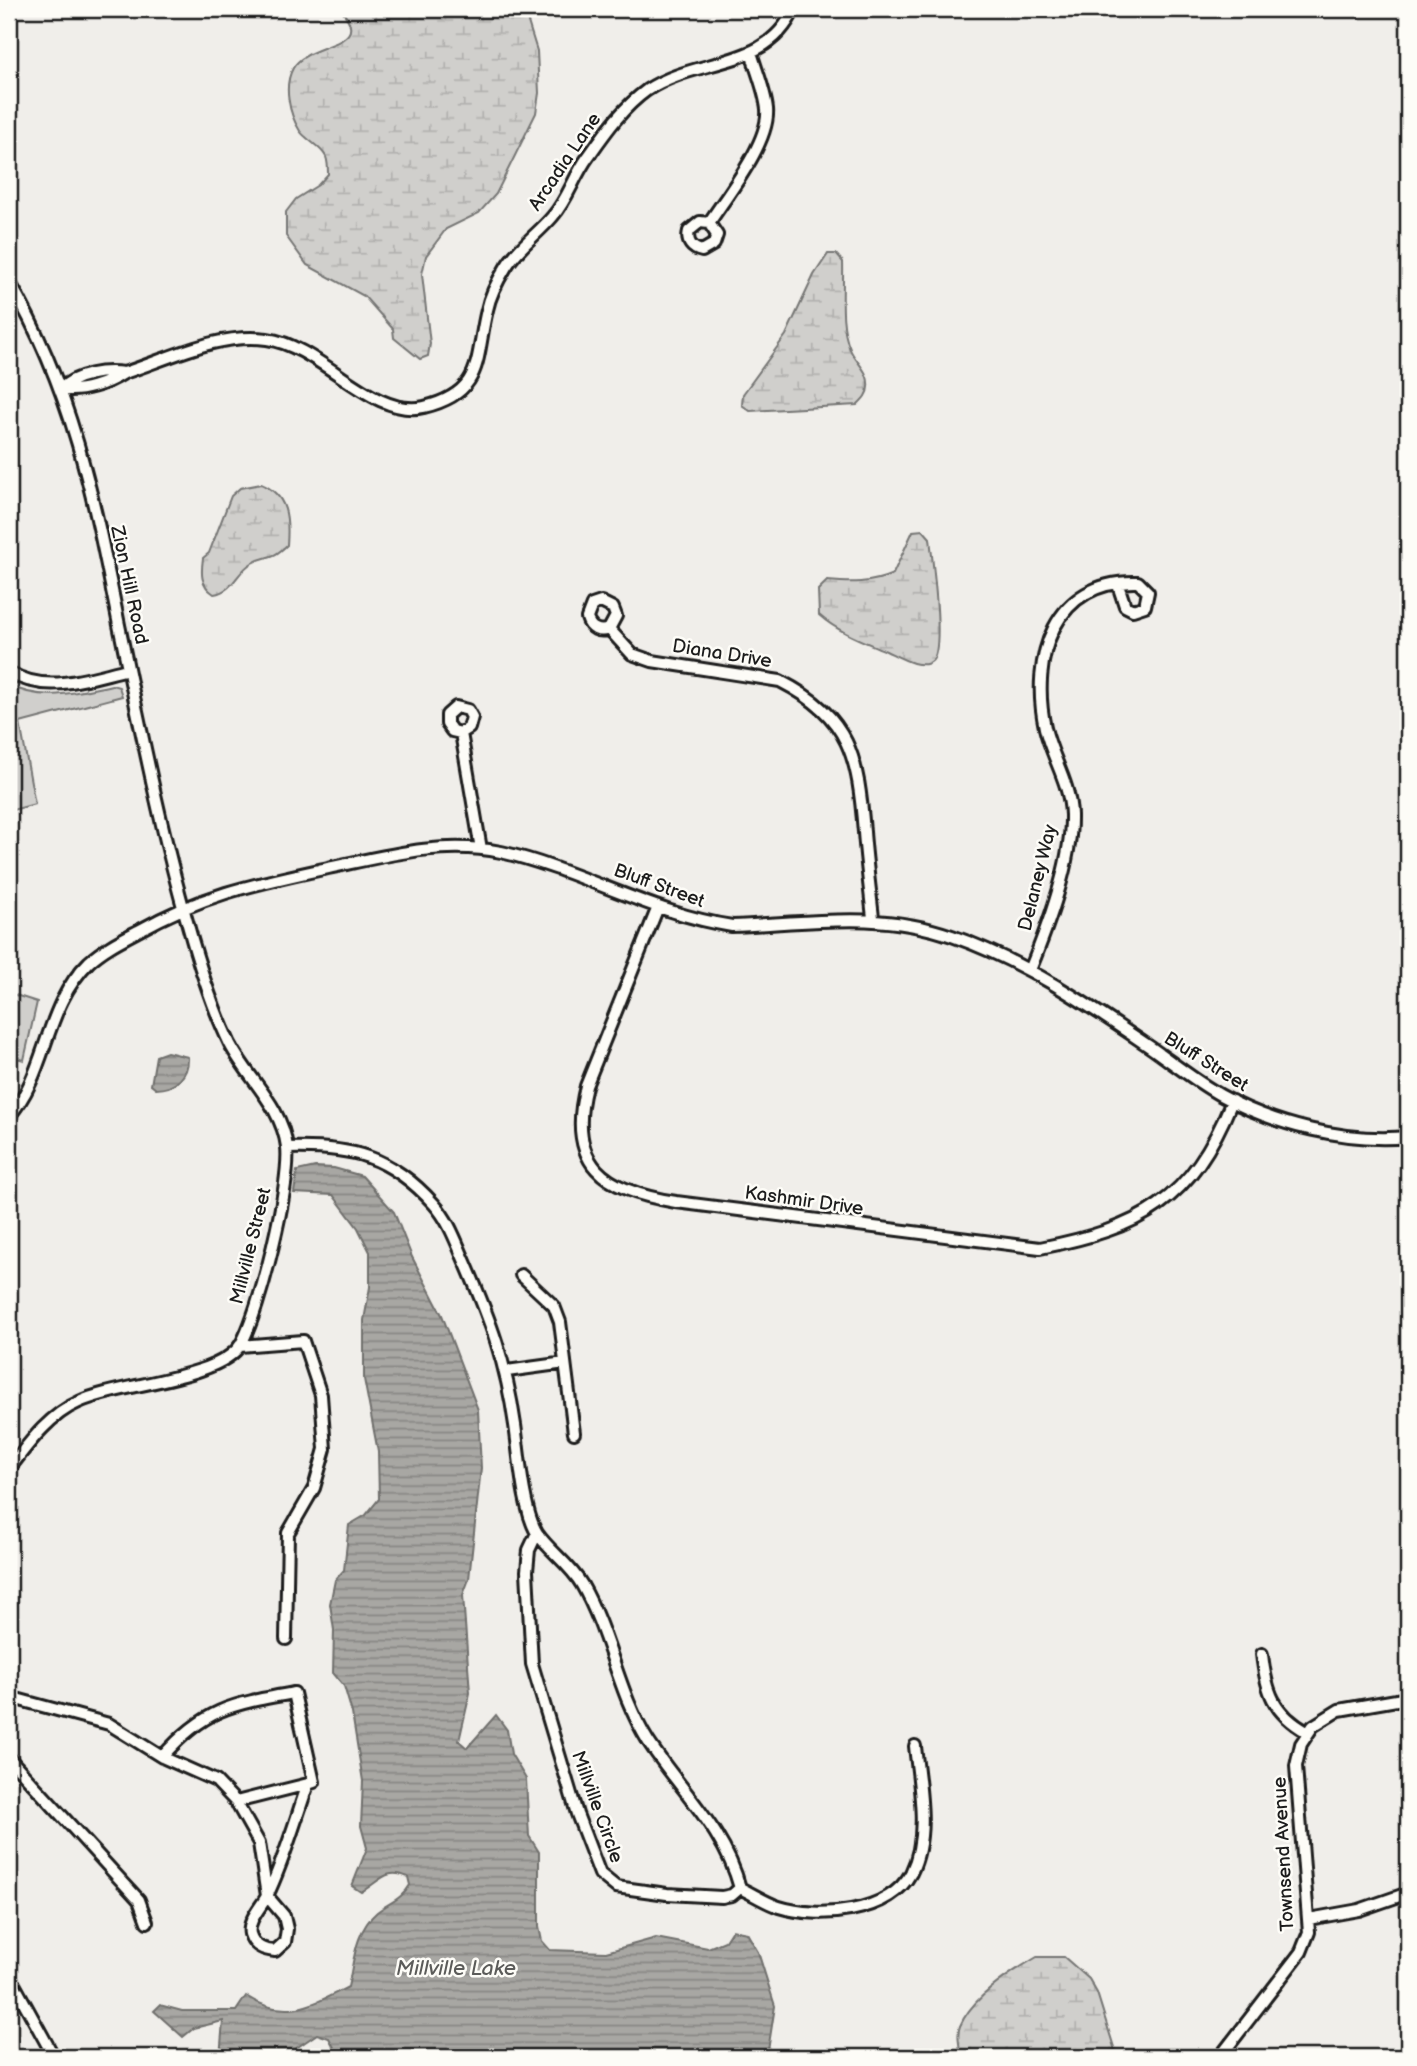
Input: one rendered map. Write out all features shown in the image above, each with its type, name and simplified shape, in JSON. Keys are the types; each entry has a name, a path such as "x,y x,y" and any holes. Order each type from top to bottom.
{"street":[{"name":"Arcadia Lane","path":"61,389 72,391 111,381 124,373 218,342 265,338 297,347 390,405 419,408 446,400 458,391 476,369 486,311 507,264 553,216 585,161 617,117 648,90 665,80 751,52 776,38 787,26 794,9"},
{"path":"709,223 760,142 766,123 765,100 751,52"},
{"name":"Zion Hill Road","path":"9,281 34,324 61,389 88,475 128,669 185,906"},
{"name":"Delaney Way","path":"1030,970 1066,856 1071,815 1065,783 1043,716 1044,653 1055,623 1069,607 1087,594 1118,585"},
{"name":"Diana Drive","path":"610,629 632,654 652,661 780,681 798,690 830,717 856,762 873,918"},
{"path":"9,672 32,683 52,684 128,669"},
{"path":"461,733 481,849"},
{"name":"Bluff Street","path":"9,1116 25,1094 50,1024 75,978 89,962 115,943 185,906 240,887 375,858 444,847 481,849 551,866 658,907 732,926 873,918 953,936 1030,970 1232,1101 1298,1125 1340,1135 1408,1137"},
{"name":"Millville Street","path":"185,906 200,965 230,1044 278,1118 287,1148 279,1216 253,1312 240,1346"},
{"name":"Kashmir Drive","path":"658,907 586,1087 579,1116 580,1137 592,1165 607,1180 625,1191 676,1202 1040,1248 1091,1238 1129,1224 1155,1207 1199,1165 1232,1101"},
{"path":"287,1148 327,1147 367,1155 386,1164 433,1204 456,1239 496,1334 507,1371 523,1478 537,1533 565,1560 582,1586 638,1721 653,1748 698,1805 735,1867 740,1888 778,1907 827,1913 853,1910 876,1903 901,1885 915,1862 921,1829 915,1746"},
{"path":"522,1275 554,1306 564,1343 575,1433"},
{"path":"9,1469 50,1421 75,1403 104,1392 205,1368 224,1360 240,1346 303,1341 321,1395 325,1449 314,1488 288,1533 286,1639"},
{"path":"507,1371 565,1363"},
{"name":"Millville Circle","path":"537,1533 529,1550 527,1570 532,1664 577,1814 600,1874 616,1887 667,1894 722,1898 732,1895 740,1888"},
{"path":"1262,1654 1265,1684 1273,1704 1281,1715 1307,1732 1320,1720 1349,1707 1408,1698"},
{"path":"162,1756 200,1719 229,1707 294,1693 314,1782 236,1802"},
{"path":"9,1697 109,1724 162,1756 216,1781 236,1802 259,1843 265,1863 267,1896 284,1916 288,1929 285,1942 275,1951 267,1951 255,1943 250,1933 251,1921 267,1896 308,1784"},
{"name":"Townsend Avenue","path":"1220,2057 1301,1951 1309,1932 1296,1766 1307,1732"},
{"path":"9,1758 139,1900 147,1922"},
{"path":"1309,1919 1359,1910 1408,1893"},
{"path":"9,1975 54,2057"}],"green space":[{"path":"340,9 524,9 537,51 539,93 536,113 496,194 479,213 446,229 426,256 422,274 430,344 428,356 420,359 394,338 393,329 364,296 307,265 286,236 286,212 296,199 318,185 328,174 324,153 296,124 289,100 288,83 293,68 301,59 345,38 350,31 349,22"},
{"path":"828,254 836,254 843,262 844,329 852,354 867,376 866,395 857,405 750,411 742,405 743,394 786,335 814,275"},
{"path":"261,484 282,501 287,517 287,545 273,555 252,563 231,585 214,594 206,587 202,578 203,558 209,553 231,496 240,488"},
{"path":"923,530 930,538 937,603 936,653 932,661 927,664 909,662 842,631 819,615 818,590 827,581 860,582 893,574 913,531"},
{"path":"9,685 47,695 112,685 119,687 122,696 20,723 35,804 9,811"},
{"path":"9,993 37,1002 24,1060 9,1056"},
{"path":"1037,1957 1064,1957 1089,1979 1097,1993 1117,2057 966,2057 960,2052 959,2029 973,2006 1004,1978"}],"water":[{"path":"167,1052 188,1057 188,1064 175,1084 156,1089 151,1085 156,1056"},
{"name":"Millville Lake","path":"315,1167 334,1168 362,1176 394,1212 412,1257 442,1315 478,1410 481,1468 469,1579 463,1595 470,1693 459,1741 467,1748 496,1715 507,1730 511,1754 526,1779 529,1836 539,1852 539,1927 542,1941 550,1950 606,1952 656,1938 708,1948 725,1941 732,1930 747,1933 758,1952 775,2006 767,2057 339,2057 329,2038 317,2034 283,2057 220,2057 223,2021 194,2028 183,2037 154,2011 160,2005 182,2011 236,2011 246,1996 273,2008 297,2008 334,1994 348,1987 356,1947 364,1928 377,1912 400,1897 410,1885 408,1877 394,1874 383,1877 361,1892 352,1886 367,1848 361,1826 363,1781 352,1713 344,1686 333,1673 334,1630 330,1604 335,1580 344,1570 349,1525 366,1515 379,1499 378,1452 364,1379 364,1320 370,1287 370,1252 358,1228 333,1195 294,1193 297,1171"}]}
